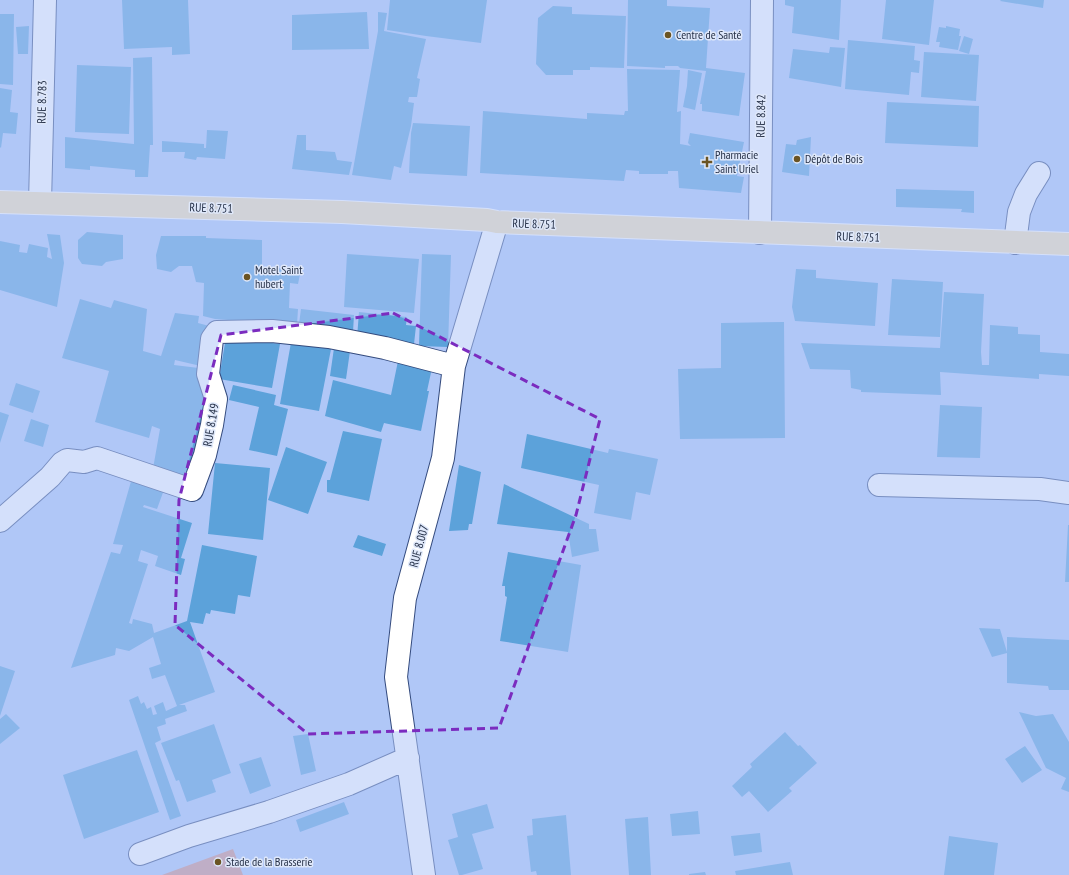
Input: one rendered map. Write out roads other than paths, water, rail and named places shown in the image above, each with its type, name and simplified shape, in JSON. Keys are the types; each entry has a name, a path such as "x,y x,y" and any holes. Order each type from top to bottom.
{"main road":[{"name":"RUE 8.751","path":"0,202 342,212 487,220 497,222 1069,244"}],"street":[{"name":"RUE 8.783","path":"40,203 45,0"},
{"name":"RUE 8.842","path":"760,233 762,0"},
{"path":"1015,243 1020,212 1026,194 1039,173"},
{"name":"RUE 8.007","path":"424,875 396,677 405,598 443,458 454,366 497,222"},
{"name":"RUE 8.149","path":"0,521 67,460 84,462 96,458 192,490 205,454 212,425 216,399 208,374 212,339 217,332 272,331 329,337 385,348 454,366"},
{"path":"879,485 1040,490 1069,493"},
{"path":"140,854 189,836 269,812 349,784 408,758"}],"place":[{"name":"Centre de Santé","path":"668,35"},
{"name":"Dépôt de Bois","path":"797,159"},
{"name":"Pharmacie Saint Uriel","path":"707,162"},
{"name":"Motel Saint hubert","path":"247,277"},
{"name":"Stade de la Brasserie","path":"218,862"}]}
